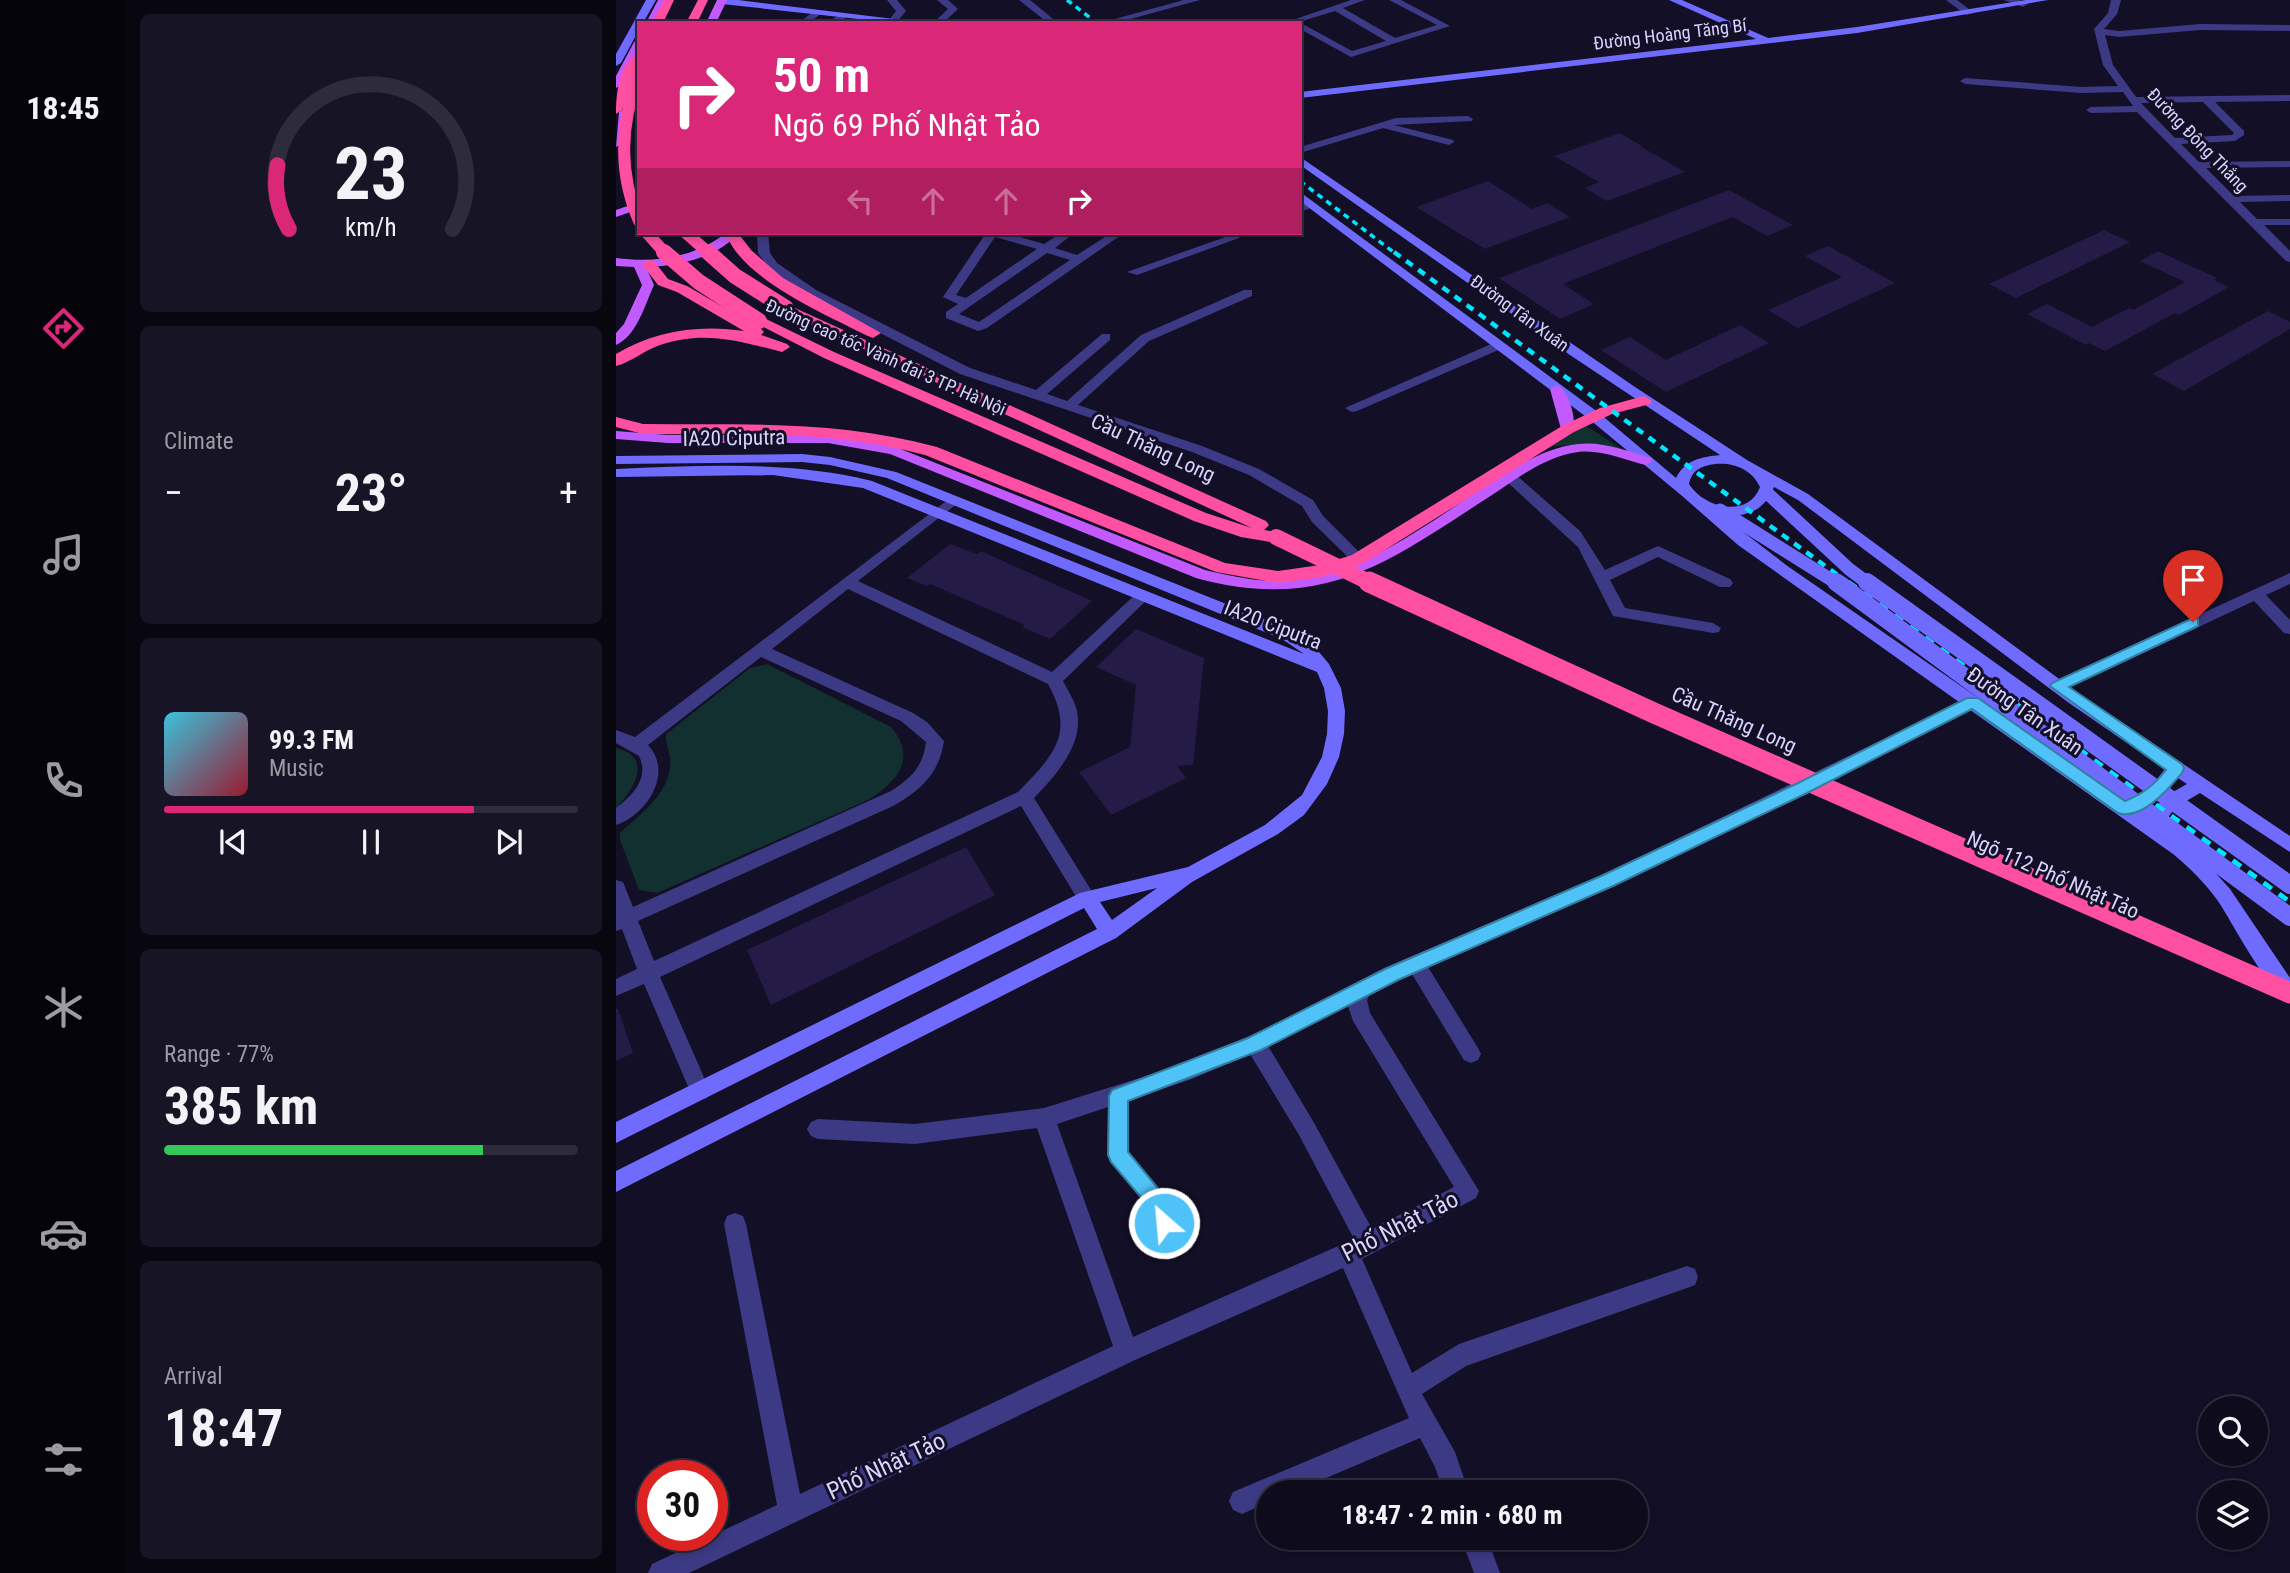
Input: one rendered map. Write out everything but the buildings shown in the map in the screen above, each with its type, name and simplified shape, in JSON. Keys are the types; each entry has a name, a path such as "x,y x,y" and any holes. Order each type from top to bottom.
{"highway":[{"path":"658,21 669,0"},
{"path":"666,21 678,0"},
{"path":"693,21 713,0"},
{"path":"700,21 713,0"},
{"path":"616,110 626,79 637,59"},
{"path":"637,81 626,113 619,153 626,196 637,217"},
{"name":"Đường cao tốc Vành đai 3 TP. Hà Nội","path":"649,235 674,263 696,281 758,321 1051,452"},
{"name":"Đường cao tốc Vành đai 3 TP. Hà Nội","path":"688,235 735,276 786,308 1007,407"},
{"path":"734,235 752,262 769,278 801,298 900,348 1007,407"},
{"path":"629,264 682,289 779,346"},
{"path":"616,361 655,342 697,334 743,333 976,428 1051,452"},
{"path":"616,422 643,429 819,429 897,440 931,451 1193,558 1253,575 1301,576 1358,559 1568,429 1617,407 1644,401"},
{"name":"Cầu Thăng Long","path":"1007,407 1259,524 1276,537 1365,582 2290,993"},
{"name":"Cầu Thăng Long","path":"1051,452 1200,517 1247,533 1276,537"}],"main road":[{"path":"639,21 651,0"},
{"path":"651,21 663,0"},
{"path":"711,21 713,0 904,21"},
{"path":"1658,0 1745,43"},
{"path":"1674,0 1768,41"},
{"name":"Đường Hoàng Tăng Bí","path":"1302,95 1768,41 2043,0"},
{"path":"616,63 637,25"},
{"path":"616,85 637,46"},
{"path":"616,144 626,103 637,74"},
{"name":"Đường Tân Xuân","path":"1302,162 1381,222 1644,401 1742,463"},
{"path":"616,214 637,206"},
{"name":"Đường Tân Xuân","path":"1307,207 1357,230 1498,345 1594,416 1685,491"},
{"path":"629,264 682,259 702,252 730,235"},
{"path":"616,341 630,325 648,285 629,264"},
{"path":"1557,389 1568,429"},
{"path":"616,435 668,439 828,439 893,450 1201,574 1222,581 1263,587 1312,584 1334,579 1360,568 1510,477 1550,456 1580,448 1605,449 1646,461"},
{"name":"IA20 Ciputra","path":"616,460 777,457 830,461 891,475 1289,635 1305,643 1322,668"},
{"path":"1720,510 1750,507 1763,498 1766,492 1765,482 1758,472 1742,463 1721,459 1700,462 1686,471 1683,477 1685,491 1698,503 1720,510 1833,580 2290,917"},
{"name":"IA20 Ciputra","path":"616,472 760,470 814,474 867,484 1322,668"},
{"name":"Đường Tân Xuân","path":"1758,472 1803,497 2058,686 2290,845"},
{"path":"1766,492 1849,569 2290,885"},
{"name":"Đường Tân Xuân","path":"1698,503 1744,542 2124,809 2196,863 2221,888 2272,971 2290,993"},
{"path":"616,1182 1109,932 1195,870 1271,828 1307,802 1322,778 1335,746 1338,704 1334,689 1322,668"},
{"path":"2124,809 2157,792 2176,768"},
{"path":"2150,828 2171,802 2200,785"},
{"path":"616,1133 1087,898 1195,870"},
{"path":"1087,898 1109,932"}],"street":[{"path":"891,0 901,11 894,20"},
{"path":"939,21 953,9 943,0"},
{"path":"1024,0 1051,21"},
{"path":"1112,21 1195,0"},
{"path":"1299,21 1360,0"},
{"path":"1302,27 1351,54 1445,26 1394,0"},
{"path":"1951,0 1969,13"},
{"path":"2009,0 2023,5"},
{"path":"2116,0 2112,14 2100,31 2119,34 2200,27 2290,28"},
{"path":"1340,6 1397,40"},
{"path":"806,21 818,12"},
{"path":"835,21 844,15"},
{"name":"Đường Đông Thắng","path":"2100,31 2108,65 2137,105 2290,258"},
{"path":"1965,81 2081,90 2126,89"},
{"path":"2091,110 2206,99 2290,98"},
{"path":"2172,141 2235,138 2240,133 2206,99"},
{"path":"1302,149 1410,120 1468,120"},
{"path":"1386,126 1448,142"},
{"path":"2197,165 2290,164"},
{"path":"2231,199 2290,198"},
{"path":"2254,222 2290,222"},
{"path":"762,235 764,253 772,266 812,293 965,371 1184,444 1254,472 1308,503 1317,519 1358,559"},
{"path":"965,302 949,297 993,235"},
{"path":"1000,235 1079,259"},
{"path":"1065,235 965,302 950,315 978,327 983,325 1115,235"},
{"path":"1133,272 1233,238 1234,235"},
{"path":"1069,406 1145,338 1248,293"},
{"path":"1037,396 1106,337"},
{"path":"1352,408 1498,345"},
{"path":"1510,477 1570,529 1602,578 1619,612 1713,628"},
{"path":"638,744 953,500"},
{"path":"1602,578 1658,551 1725,583"},
{"path":"2058,686 2290,578"},
{"path":"616,988 1024,797 1054,764 1067,734 1069,712 1054,681 847,582"},
{"path":"2255,593 2290,629"},
{"path":"1054,681 1143,596"},
{"path":"622,921 887,802 910,789 926,773 933,760 934,741 921,726 907,717 760,650"},
{"path":"818,1129 915,1134 1044,1118 1119,1096 1255,1044 1416,964 1607,881 1801,789 1973,702"},
{"path":"616,736 638,744 646,751 652,764 649,780 640,797 616,817"},
{"name":"Ngõ 112 Phố Nhật Tảo","path":"1801,789 2221,974 2250,985 2290,993"},
{"path":"1024,797 1087,898"},
{"path":"616,887 622,921 648,972 699,1091"},
{"path":"1416,964 1471,1054"},
{"name":"Phố Nhật Tảo","path":"661,1573 1127,1352 1358,1249 1468,1191 1360,1015 1357,999 1362,991"},
{"path":"1255,1044 1306,1128 1358,1249 1408,1390 1446,1461 1453,1480"},
{"path":"1119,1096 1118,1155 1158,1203 1171,1242"},
{"path":"1044,1118 1127,1352"},
{"path":"735,1224 791,1511"},
{"path":"1408,1390 1459,1356 1687,1277"},
{"path":"1242,1501 1425,1424"},
{"path":"1478,1550 1487,1573"}],"green space":[{"path":"1585,425 1625,451 1588,444 1549,447"},
{"path":"767,664 891,727 903,749 903,759 895,777 868,800 657,893 639,890 620,840 620,833 651,804 664,787 670,763 666,734 750,668"},
{"path":"616,748 628,752 635,759 637,775 629,792 616,808"}],"railway":[{"path":"1067,0 1094,21"},
{"path":"1302,183 1396,254"},
{"path":"1394,252 1850,584"},
{"path":"1848,582 2290,902"}],"route":[{"path":"1164,1223 1158,1203 1118,1155 1119,1096 1255,1044 1391,974 1607,881 1801,789 1973,702 2124,809 2145,800 2157,792 2176,768 2058,686 2193,622"}]}
